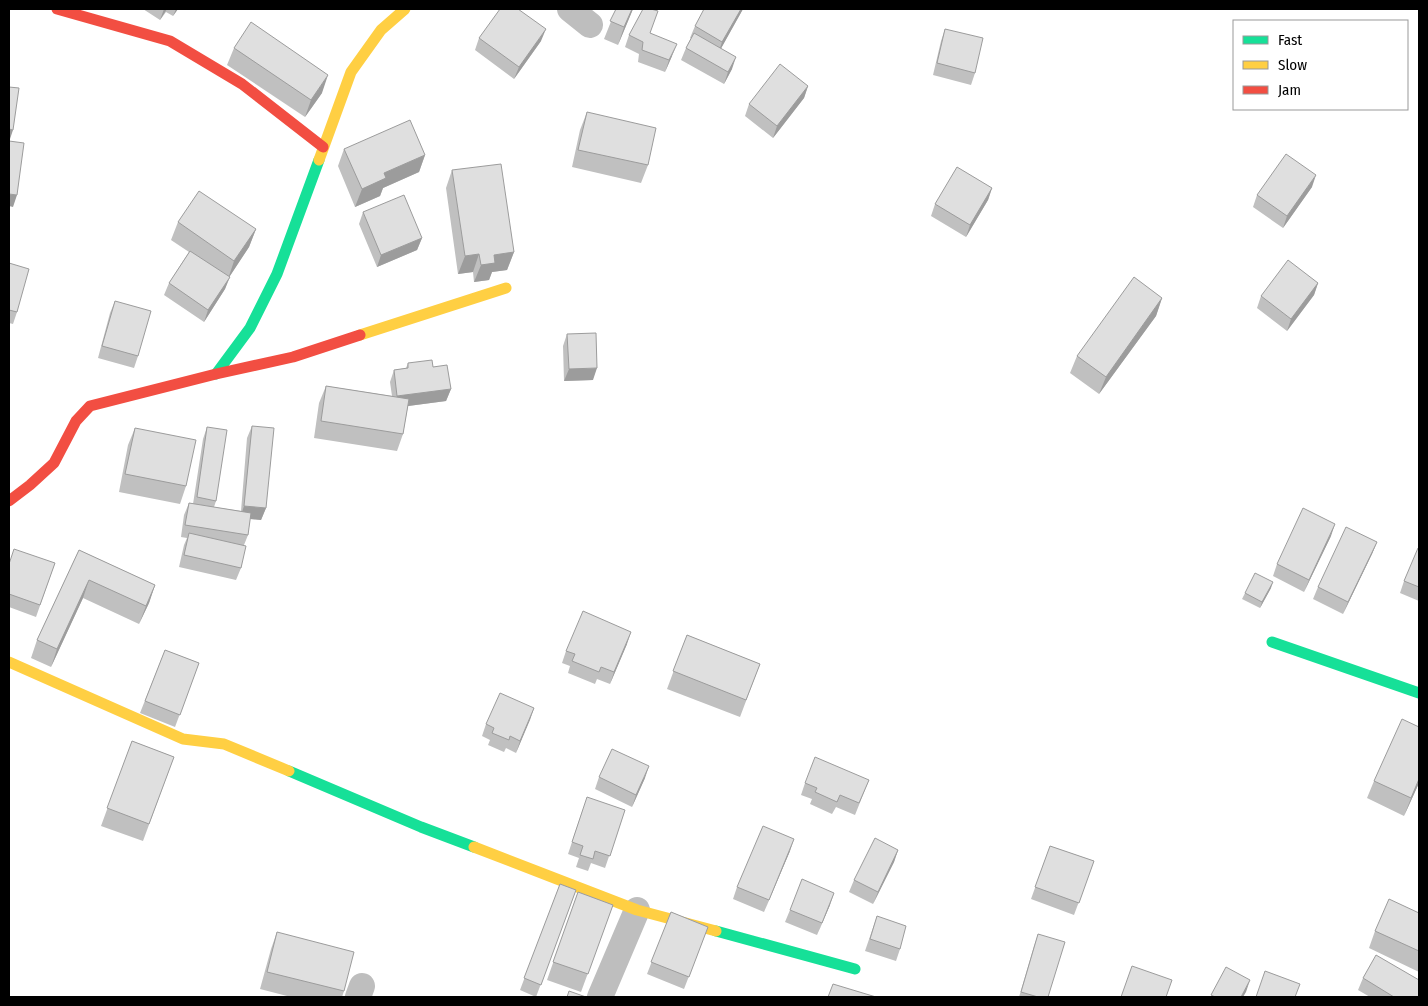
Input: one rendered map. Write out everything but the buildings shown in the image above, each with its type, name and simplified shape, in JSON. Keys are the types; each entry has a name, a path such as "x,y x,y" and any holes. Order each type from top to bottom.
{"street":[{"path":"57,9 170,40 242,84 323,148"},
{"path":"216,374 250,328 277,274 351,72 381,30 405,9"},
{"path":"570,9 590,26"},
{"path":"9,502 54,464 76,421 90,406 216,374 293,358 506,288"},
{"path":"1272,642 1419,693"},
{"path":"9,662 183,740 224,744 421,828 637,910 854,969"},
{"path":"600,997 637,910"}],"traffic: fast":[{"path":"216,374 250,328 277,274 319,160"},
{"path":"1272,642 1419,693"},
{"path":"289,771 421,827 474,847"},
{"path":"716,931 855,969"}],"traffic: slow":[{"path":"319,160 351,72 381,30 405,9"},
{"path":"360,335 506,288"},
{"path":"9,662 183,739 224,744 289,771"},
{"path":"474,847 637,910 716,931"}],"traffic: jam":[{"path":"57,9 170,41 242,84 323,147"},
{"path":"9,501 54,463 76,421 90,406 216,374 293,357 360,335"}]}
